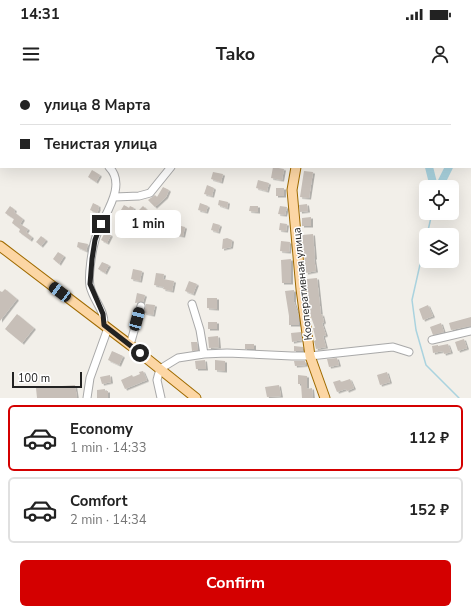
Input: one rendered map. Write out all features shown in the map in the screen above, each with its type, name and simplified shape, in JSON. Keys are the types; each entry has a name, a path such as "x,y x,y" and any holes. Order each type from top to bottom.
{"main road":[{"name":"Кооперативная улица","path":"296,168 292,190 301,290 310,356 325,398"},
{"path":"0,246 130,345 196,398"}],"street":[{"path":"87,398 90,378 106,327 103,314 90,284 95,240 101,224 115,197 116,177 110,168"},
{"path":"115,197 139,196 150,193 170,168"},
{"path":"192,304 200,330 204,354"},
{"path":"130,345 141,306"},
{"path":"432,340 471,331"},
{"path":"161,398 157,380 160,369 178,358 204,354 227,353 310,356 393,347 409,352"}],"building":[{"path":"273,168 284,169 282,180 271,178"},
{"path":"92,170 100,175 96,182 88,177"},
{"path":"304,171 313,172 309,198 300,197"},
{"path":"213,172 223,174 221,182 211,179"},
{"path":"258,180 269,183 267,191 256,188"},
{"path":"207,185 214,188 212,196 204,194"},
{"path":"163,187 169,190 166,197 155,207 148,200 155,195 157,197"},
{"path":"276,188 284,188 284,196 276,196"},
{"path":"219,200 228,202 227,208 218,205"},
{"path":"93,203 99,206 97,213 90,210"},
{"path":"200,203 208,206 206,212 198,210"},
{"path":"307,204 308,211 300,212 299,205"},
{"path":"124,205 129,208 130,206 134,208 130,215 121,210"},
{"path":"10,206 15,210 14,212 23,219 20,224 28,229 26,232 32,237 30,240 19,232 20,229 12,223 14,219 5,213"},
{"path":"143,206 147,210 142,215 138,211"},
{"path":"250,206 258,206 258,212 249,211"},
{"path":"280,206 287,207 285,215 278,214"},
{"path":"311,217 311,226 302,226 302,218"},
{"path":"213,223 220,225 218,232 211,230"},
{"path":"280,223 287,224 286,231 279,230"},
{"path":"177,225 185,227 183,236 174,234"},
{"path":"105,232 111,235 107,243 101,240"},
{"path":"313,234 316,271 306,273 302,235"},
{"path":"41,236 46,240 41,246 36,242"},
{"path":"227,238 232,240 231,247 222,249 223,239"},
{"path":"281,241 290,242 289,252 280,251"},
{"path":"78,242 88,244 86,251 77,247"},
{"path":"58,252 64,256 59,264 53,259"},
{"path":"291,259 291,283 282,283 281,260"},
{"path":"102,262 109,265 105,273 98,269"},
{"path":"133,269 142,271 140,281 131,279"},
{"path":"156,273 164,274 163,279 174,281 172,291 163,289 164,287 154,285"},
{"path":"317,278 321,315 322,314 324,322 322,323 326,335 323,336 326,347 316,349 314,341 316,340 313,328 315,328 311,317 307,291 307,279"},
{"path":"189,281 197,284 193,294 185,291"},
{"path":"5,289 17,299 0,321 0,291 2,292"},
{"path":"294,290 294,302 299,316 299,325 289,325 285,291"},
{"path":"137,293 145,295 143,302 135,303"},
{"path":"207,298 217,298 217,309 207,308"},
{"path":"146,304 155,305 153,315 144,313"},
{"path":"428,305 433,316 423,320 419,309"},
{"path":"17,314 34,328 22,343 5,329"},
{"path":"471,317 471,326 451,330 449,323"},
{"path":"208,322 217,322 217,329 208,329"},
{"path":"441,323 444,332 433,335 430,327"},
{"path":"301,332 302,340 292,342 291,333"},
{"path":"218,336 219,347 209,348 208,337"},
{"path":"464,339 467,348 458,351 455,342"},
{"path":"191,342 197,342 198,350 192,351"},
{"path":"245,344 254,344 254,349 245,349"},
{"path":"448,344 451,352 444,354 443,351 433,353 432,346"},
{"path":"294,346 303,347 303,351 294,351"},
{"path":"112,351 123,356 119,365 108,360"},
{"path":"337,358 339,365 329,367 327,359"},
{"path":"205,360 206,369 196,369 195,361"},
{"path":"215,360 225,361 225,371 215,370"},
{"path":"294,361 305,361 306,365 295,366"},
{"path":"143,371 147,380 125,389 121,380 132,375 133,377 140,374 139,372"},
{"path":"387,372 390,382 380,385 377,375"},
{"path":"110,375 111,382 102,384 100,377"},
{"path":"298,375 307,376 307,389 312,388 313,398 302,398 301,384 298,384"},
{"path":"350,379 354,388 347,391 346,389 337,392 333,382 340,380 341,382"},
{"path":"75,385 77,398 37,398 36,388"},
{"path":"279,385 281,396 267,397 265,387"},
{"path":"105,389 105,391 108,391 108,398 97,398 97,390"}],"waterway":[{"path":"429,168 432,180"},
{"path":"442,180 448,168"},
{"path":"429,228 430,220"},
{"path":"419,268 412,300 416,330 426,365 459,398"}],"route":[{"path":"101,224 95,240 90,284 103,314 104,325 140,353"}]}
